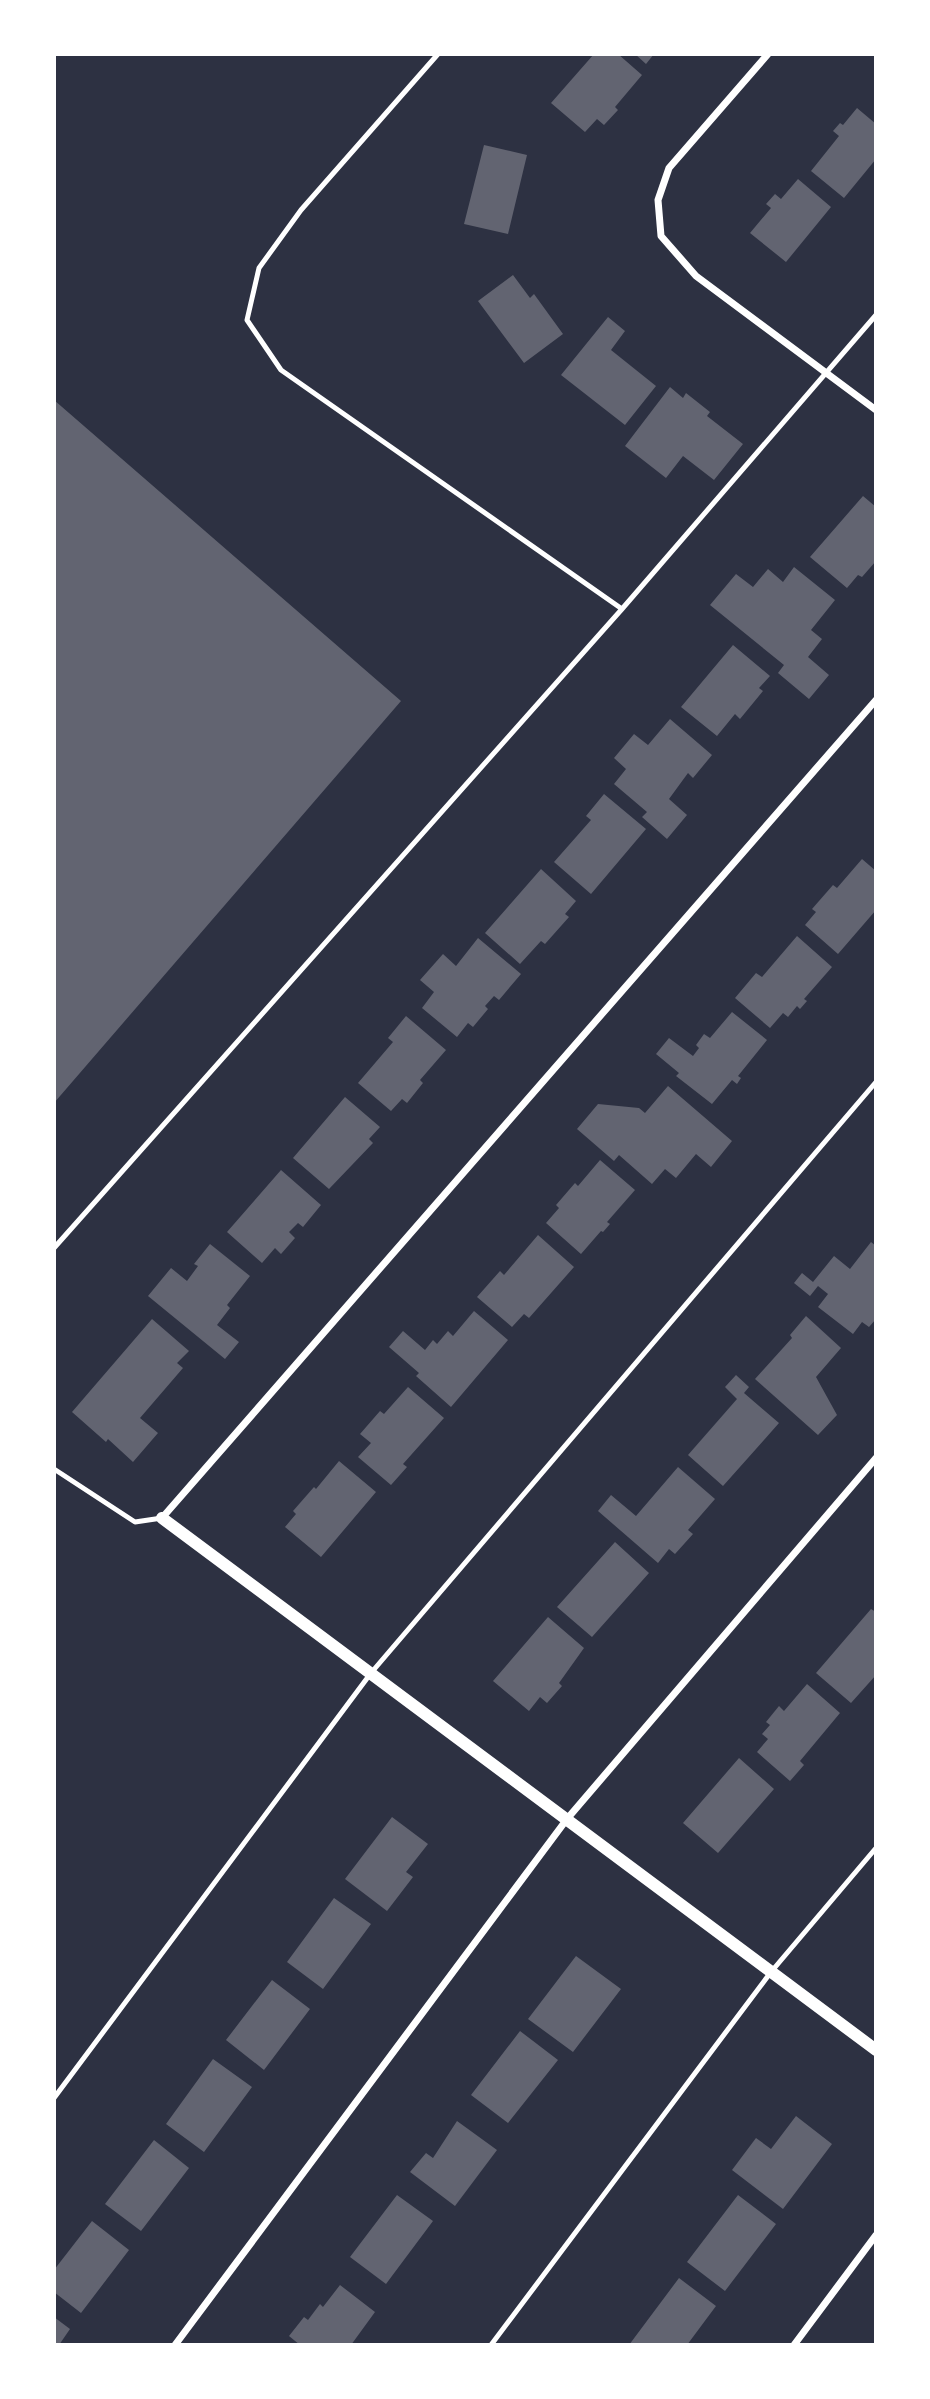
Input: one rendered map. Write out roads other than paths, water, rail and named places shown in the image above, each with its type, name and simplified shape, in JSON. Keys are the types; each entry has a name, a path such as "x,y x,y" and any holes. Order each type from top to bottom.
{"street":[{"path":"768,54 668,168 658,200 661,236 696,276 876,410"},
{"path":"876,700 162,1518 876,2050"},
{"path":"175,2345 567,1819 876,1458"},
{"path":"794,2345 876,2235"}],"lane":[{"path":"438,54 301,210 259,268 247,320 281,370 622,608"},
{"path":"54,1248 622,608 876,315"},
{"path":"54,2098 371,1674 876,1082"},
{"path":"54,1469 135,1521 162,1518"},
{"path":"491,2345 771,1972 876,1848"}]}
